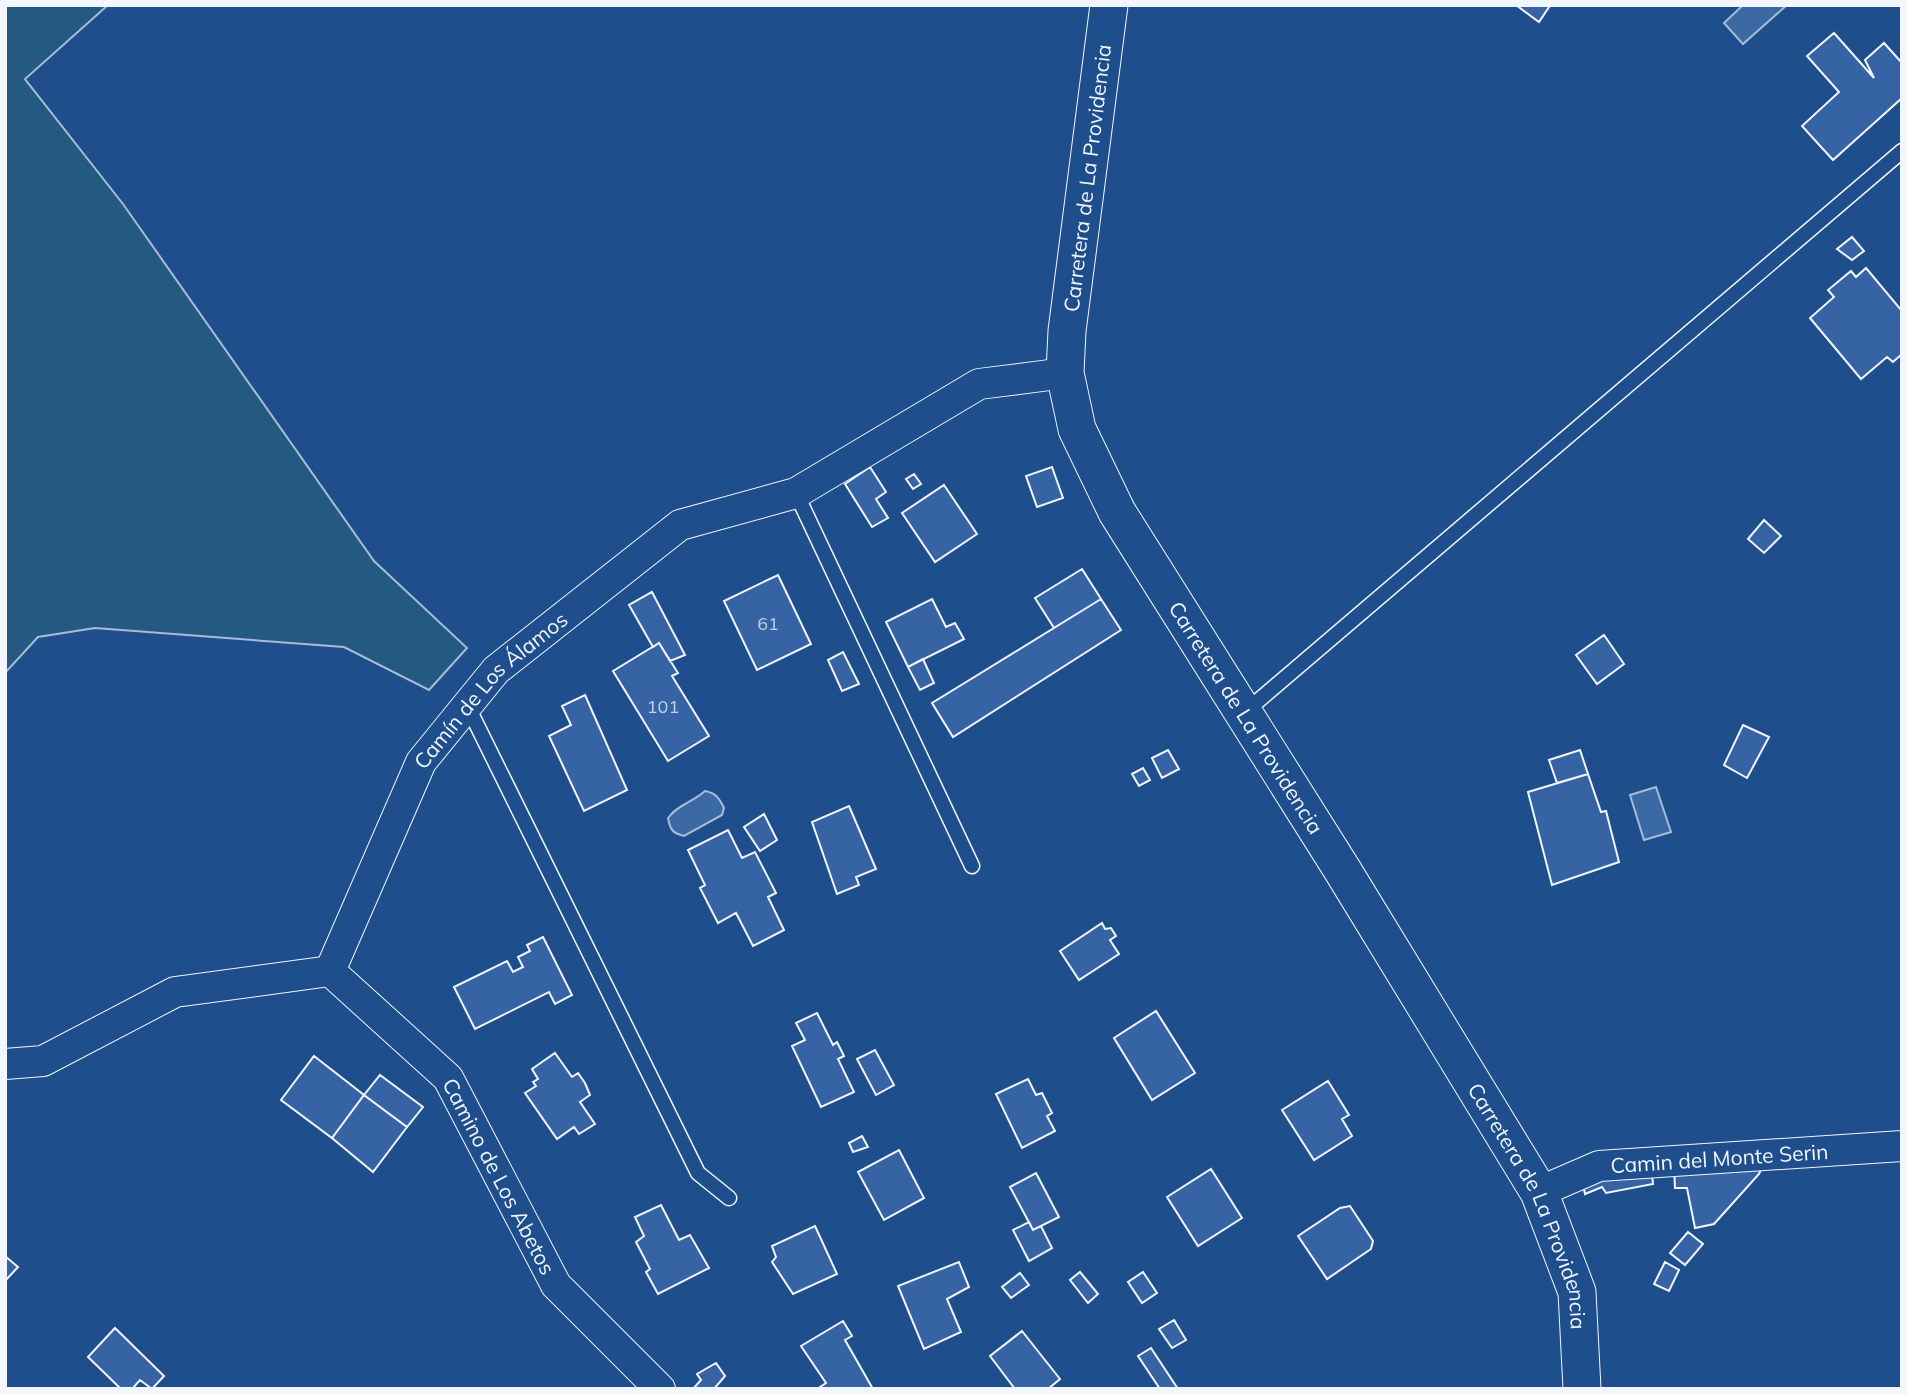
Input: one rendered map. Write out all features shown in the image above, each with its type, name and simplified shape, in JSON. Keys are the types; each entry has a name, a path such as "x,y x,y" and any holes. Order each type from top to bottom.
{"street":[{"name":"Carretera de La Providencia","path":"1109,5 1067,331 1065,373 1077,429 1117,512 1539,1192 1577,1292 1582,1389"},
{"name":"Camín de Los Álamos","path":"330,971 421,762 496,670 680,525 796,493 979,384 1021,376 1065,373"},
{"path":"5,1065 43,1061 175,992 330,971"},
{"name":"Camino de Los Abetos","path":"330,971 448,1078 556,1285 660,1389"},
{"name":"Camin del Monte Serin","path":"1539,1192 1599,1166 1902,1146"}],"lane":[{"path":"1244,713 1902,151"},
{"path":"796,493 972,866"},
{"path":"467,705 698,1172 729,1198"}],"shaded area":[{"path":"5,5 108,5 25,79 123,204 374,561 467,648 429,690 344,647 95,628 38,637 5,673"},
{"path":"1743,5 1787,5 1743,44 1724,23"},
{"path":"1656,787 1671,832 1644,840 1630,795"},
{"path":"705,791 719,799 724,808 722,815 684,836 674,832 668,818"}],"building":[{"path":"1516,5 1546,5 1549,7 1539,22"},
{"path":"1834,33 1874,78 1865,60 1884,43 1902,63 1902,98 1833,160 1802,126 1839,92 1807,56"},
{"path":"1852,237 1864,251 1852,260 1837,249"},
{"path":"1866,268 1902,311 1902,354 1893,362 1887,357 1861,379 1810,318 1834,297 1828,290 1851,271 1856,277"},
{"path":"870,467 886,492 876,499 888,518 872,527 845,484"},
{"path":"1052,467 1063,498 1037,507 1026,476"},
{"path":"914,474 921,484 913,489 906,479"},
{"path":"944,485 977,534 935,562 902,513"},
{"path":"1764,520 1781,536 1764,553 1748,539"},
{"path":"1082,569 1101,599 1054,628 1035,598"},
{"path":"778,575 811,644 757,670 724,601"},
{"path":"652,592 685,655 670,661 659,643 653,647 629,605"},
{"path":"932,599 946,627 955,623 964,639 908,667 886,622"},
{"path":"1101,599 1121,630 953,737 932,703"},
{"path":"1604,635 1624,664 1597,684 1576,655"},
{"path":"659,643 678,673 672,676 709,736 668,761 613,671"},
{"path":"843,652 859,684 842,691 828,660"},
{"path":"923,659 934,683 920,690 908,667"},
{"path":"585,695 627,790 584,811 549,736 571,725 562,706"},
{"path":"1743,725 1769,737 1747,778 1724,765"},
{"path":"1168,750 1179,769 1162,778 1152,758"},
{"path":"1580,750 1588,774 1557,783 1549,760"},
{"path":"1143,768 1150,780 1139,786 1132,774"},
{"path":"1588,774 1601,812 1606,811 1619,862 1552,885 1528,792"},
{"path":"849,806 876,869 856,877 859,885 837,894 812,822"},
{"path":"764,814 777,840 760,851 744,827"},
{"path":"728,830 742,858 755,852 776,893 768,897 784,930 753,946 736,913 718,923 700,888 705,885 688,850"},
{"path":"1102,923 1105,929 1111,928 1116,936 1110,940 1119,954 1079,980 1060,951"},
{"path":"543,937 572,995 555,1004 549,992 475,1029 454,987 507,961 513,972 523,967 518,957 530,951 527,945"},
{"path":"1156,1011 1195,1073 1152,1100 1114,1038"},
{"path":"817,1013 833,1045 837,1042 844,1056 838,1059 854,1092 821,1107 792,1046 805,1040 796,1023"},
{"path":"875,1050 894,1085 876,1095 857,1059"},
{"path":"555,1053 572,1077 578,1073 585,1083 590,1095 580,1102 595,1124 579,1134 574,1127 557,1139 525,1093 536,1086 533,1082 538,1079 532,1069"},
{"path":"314,1056 364,1095 332,1138 281,1100"},
{"path":"380,1075 423,1107 407,1127 364,1095"},
{"path":"1028,1079 1036,1095 1042,1093 1052,1113 1047,1116 1055,1131 1022,1148 996,1094"},
{"path":"1328,1081 1349,1115 1342,1119 1352,1136 1314,1160 1282,1110"},
{"path":"364,1095 407,1127 373,1172 332,1138"},
{"path":"862,1136 868,1147 853,1152 849,1143"},
{"path":"899,1150 924,1198 884,1220 858,1172"},
{"path":"1765,1161 1759,1174 1714,1224 1695,1228 1687,1188 1675,1188 1674,1167"},
{"path":"1651,1166 1653,1184 1606,1193 1602,1187 1585,1194 1583,1185"},
{"path":"1211,1169 1242,1218 1198,1246 1167,1197"},
{"path":"1036,1173 1059,1217 1033,1230 1010,1187"},
{"path":"661,1205 679,1240 690,1235 709,1268 658,1294 646,1272 650,1269 636,1242 644,1236 635,1217"},
{"path":"1350,1206 1373,1241 1371,1249 1327,1279 1298,1236 1340,1208"},
{"path":"1029,1222 1033,1230 1041,1226 1052,1248 1029,1261 1013,1230"},
{"path":"815,1226 837,1274 793,1294 772,1262 776,1257 772,1246"},
{"path":"1688,1232 1703,1244 1685,1265 1670,1253"},
{"path":"5,1256 18,1267 5,1281"},
{"path":"959,1262 969,1287 947,1299 961,1332 924,1349 898,1286"},
{"path":"1665,1262 1679,1270 1669,1291 1654,1284"},
{"path":"1080,1272 1098,1294 1088,1303 1070,1280"},
{"path":"1143,1272 1157,1293 1142,1303 1128,1282"},
{"path":"1020,1273 1029,1285 1011,1298 1002,1287"},
{"path":"1174,1320 1186,1340 1172,1348 1159,1329"},
{"path":"843,1321 852,1336 845,1340 873,1389 817,1389 826,1383 801,1346"},
{"path":"115,1328 164,1376 152,1389 140,1380 132,1389 121,1389 88,1357"},
{"path":"1022,1331 1060,1379 1048,1389 1015,1389 990,1356"},
{"path":"1151,1348 1178,1389 1160,1389 1138,1356"},
{"path":"716,1363 725,1376 714,1389 693,1389 701,1380 697,1374"}]}
